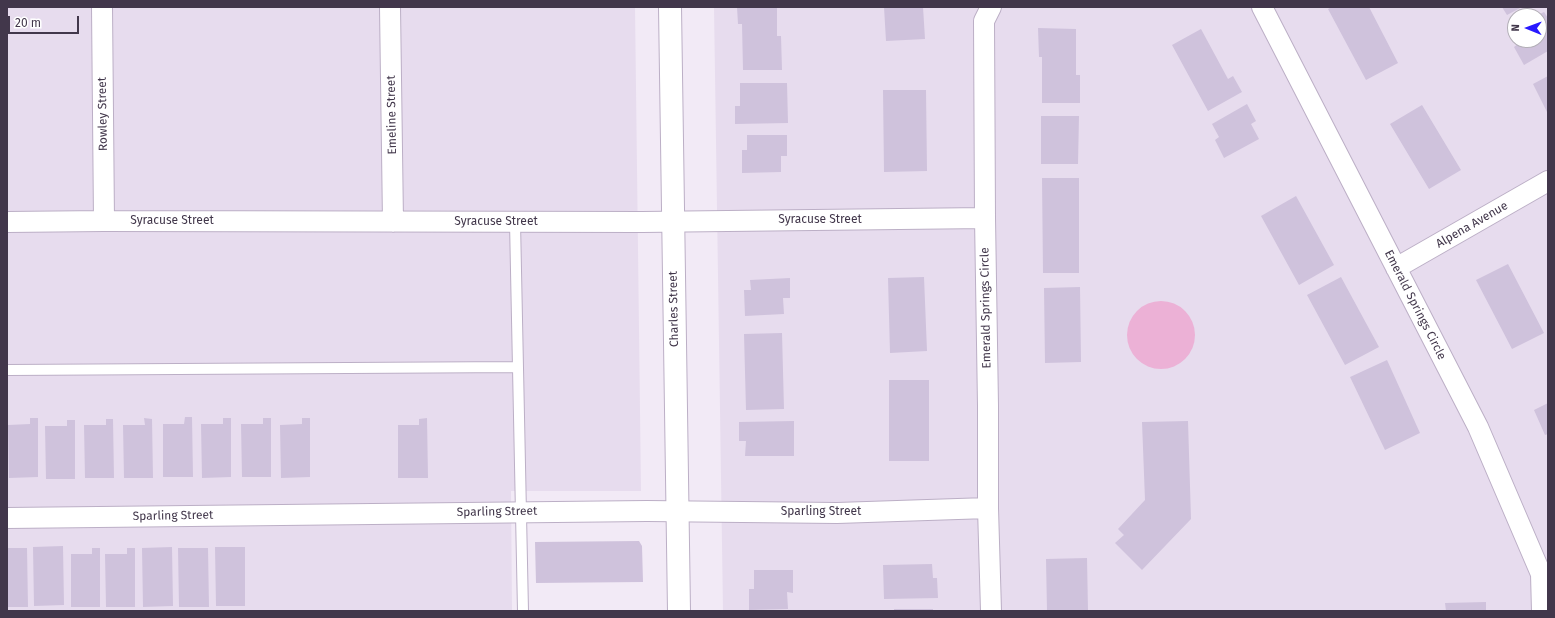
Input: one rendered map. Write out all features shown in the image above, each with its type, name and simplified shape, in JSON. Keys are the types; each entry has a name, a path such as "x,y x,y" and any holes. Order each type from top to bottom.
{"street":[{"name":"Rowley Street","path":"102,7 104,220"},
{"name":"Emeline Street","path":"390,7 393,222"},
{"name":"Charles Street","path":"670,7 679,611"},
{"name":"Emerald Springs Circle","path":"991,7 984,20 988,508 991,611"},
{"name":"Emerald Springs Circle","path":"1262,7 1478,427 1541,574 1542,611"},
{"name":"Alpena Avenue","path":"1396,268 1548,181"},
{"name":"Syracuse Street","path":"7,222 104,220 515,222 985,218"},
{"name":"Sparling Street","path":"7,518 647,511 838,513 988,508"}],"lane":[{"path":"515,222 523,611"},
{"path":"7,370 518,367"}],"shaded area":[{"path":"7,7 635,7 641,491 511,491 512,611 7,611"},
{"path":"714,7 1548,7 1548,611 723,611"},
{"path":"1161,301 1174,304 1185,311 1192,322 1195,335 1192,348 1185,359 1174,366 1161,369 1148,366 1137,359 1130,348 1127,335 1130,322 1137,311 1148,304"}],"building":[{"path":"737,7 777,7 777,36 781,36 782,70 743,70 742,24 738,24"},
{"path":"884,7 923,7 925,39 886,41"},
{"path":"1332,7 1369,7 1398,63 1366,80 1328,9"},
{"path":"1502,7 1522,7 1507,8 1507,15"},
{"path":"1547,16 1548,51 1524,65 1515,48 1547,48"},
{"path":"1038,28 1076,29 1076,75 1080,75 1080,103 1042,103 1042,57 1039,57"},
{"path":"1201,29 1228,79 1233,76 1242,92 1208,111 1172,45"},
{"path":"1548,76 1548,114 1533,84"},
{"path":"740,83 787,83 788,123 735,124 735,106 740,106"},
{"path":"883,90 926,90 927,171 884,172"},
{"path":"1247,104 1256,121 1251,124 1259,139 1224,158 1215,140 1219,137 1212,124"},
{"path":"1422,105 1461,170 1429,189 1390,124"},
{"path":"1041,116 1079,116 1078,164 1041,164"},
{"path":"747,135 787,135 787,156 781,156 781,172 742,173 742,150 747,150"},
{"path":"1042,178 1079,178 1079,273 1043,273"},
{"path":"1296,196 1334,265 1299,285 1261,216"},
{"path":"1508,264 1544,333 1512,349 1476,280"},
{"path":"924,277 927,351 890,353 888,278"},
{"path":"1341,277 1379,347 1345,365 1307,295"},
{"path":"790,278 790,298 783,298 784,314 745,316 744,290 751,290 750,280"},
{"path":"1080,287 1081,362 1045,363 1044,288"},
{"path":"782,333 784,409 746,410 744,334"},
{"path":"1387,360 1420,433 1385,450 1350,377"},
{"path":"889,380 929,380 929,461 889,461"},
{"path":"1548,403 1548,434 1545,435 1534,410"},
{"path":"185,417 192,417 193,477 163,477 163,424 184,424"},
{"path":"30,418 38,418 38,477 9,478 8,425 30,424"},
{"path":"144,418 152,419 153,478 124,478 123,425 145,425"},
{"path":"223,418 231,418 231,477 202,478 201,424 223,424"},
{"path":"263,418 271,418 271,477 242,477 241,424 263,424"},
{"path":"302,418 310,418 310,477 281,478 280,425 302,424"},
{"path":"427,418 428,478 398,478 398,425 419,425 419,419"},
{"path":"106,419 113,419 114,478 85,478 84,425 106,425"},
{"path":"67,420 75,420 75,479 46,479 45,426 67,426"},
{"path":"794,421 794,456 745,456 746,441 739,441 739,422"},
{"path":"1188,421 1191,519 1142,570 1115,543 1124,535 1118,529 1145,500 1142,422"},
{"path":"639,541 642,546 643,582 536,583 535,542"},
{"path":"63,546 64,605 34,606 33,547"},
{"path":"172,547 173,606 143,607 142,548"},
{"path":"215,547 245,547 245,606 216,606"},
{"path":"7,548 27,548 28,607 7,607"},
{"path":"92,548 100,548 100,607 71,607 71,554 92,554"},
{"path":"127,548 135,548 135,607 106,607 105,554 127,554"},
{"path":"178,548 208,548 209,607 179,607"},
{"path":"1087,558 1088,611 1047,611 1046,559"},
{"path":"932,564 933,578 937,578 938,598 884,599 883,565"},
{"path":"754,570 793,570 793,593 787,592 788,609 749,610 749,589 754,589"},
{"path":"1486,602 1486,611 1446,611 1445,603"},
{"path":"894,609 933,609 933,611 894,611"}]}
